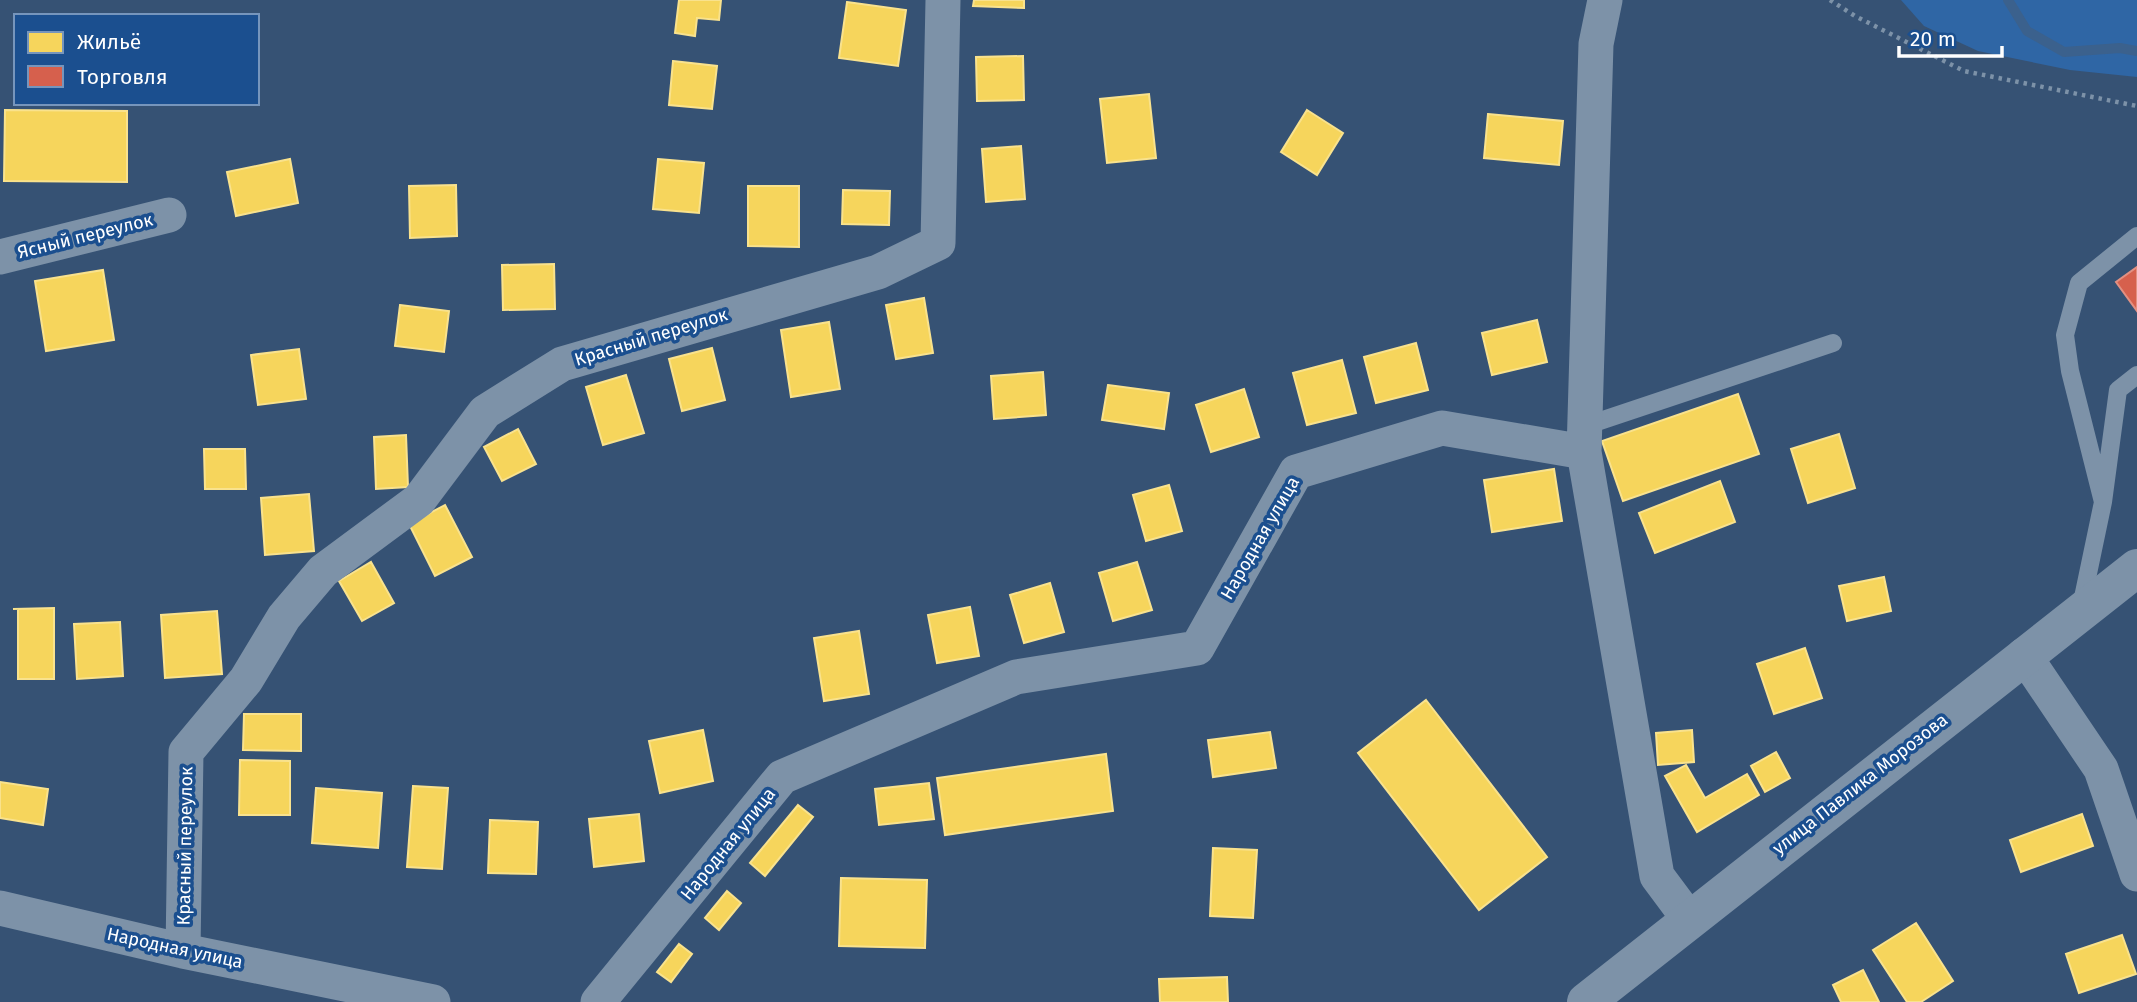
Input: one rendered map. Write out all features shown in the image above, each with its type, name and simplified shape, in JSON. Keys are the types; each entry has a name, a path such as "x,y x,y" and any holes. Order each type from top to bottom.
{"street":[{"name":"Красный переулок","path":"183,951 186,751 246,680 284,617 323,571 419,500 485,412 562,363 878,272 938,243 943,0"},
{"path":"1605,0 1596,44 1585,439 1657,876 1689,919"},
{"name":"Ясный переулок","path":"0,257 169,215"},
{"name":"Народная улица","path":"598,1002 782,777 1016,677 1196,648 1296,471 1442,428 1585,439"},
{"name":"улица Павлика Морозова","path":"1586,1002 2137,568"},
{"path":"2024,655 2101,769 2137,874"},
{"name":"Народная улица","path":"0,908 183,951 433,1002"}],"lane":[{"path":"2103,502 2070,371 2065,335 2079,283 2137,236"},
{"path":"1585,439 1833,344"},
{"path":"2080,611 2103,502 2118,390 2137,374"}],"path":[{"path":"1830,0 1855,16 1964,71 2137,106"}],"shaded area":[{"path":"1901,0 2137,0 2137,77 2070,70 1978,51 1924,26"}],"building: Жильё":[{"path":"679,0 721,0 719,20 697,18 695,36 675,33"},
{"path":"974,0 1024,0 1024,8 973,6"},
{"path":"847,2 906,10 898,66 839,58"},
{"path":"1023,56 1024,100 977,101 976,57"},
{"path":"673,61 717,66 712,109 669,105"},
{"path":"1149,94 1156,158 1107,163 1100,99"},
{"path":"5,110 127,111 127,182 4,181"},
{"path":"1307,110 1343,133 1317,175 1281,152"},
{"path":"1488,114 1563,121 1559,165 1484,158"},
{"path":"1021,146 1025,199 986,202 982,149"},
{"path":"290,159 298,203 236,216 227,172"},
{"path":"658,159 704,163 699,213 653,209"},
{"path":"456,185 457,236 410,238 409,186"},
{"path":"748,186 799,186 799,247 748,246"},
{"path":"843,190 890,191 889,225 842,224"},
{"path":"554,264 555,309 503,310 502,265"},
{"path":"103,270 114,340 46,351 35,281"},
{"path":"924,298 933,353 896,359 886,305"},
{"path":"400,305 449,311 444,352 395,346"},
{"path":"1537,320 1547,362 1492,375 1482,333"},
{"path":"829,322 840,389 791,397 781,330"},
{"path":"1416,343 1428,390 1376,403 1364,357"},
{"path":"712,348 725,400 682,411 669,359"},
{"path":"299,349 306,399 258,405 251,355"},
{"path":"1342,360 1356,413 1307,425 1293,373"},
{"path":"1043,372 1046,415 994,419 991,376"},
{"path":"626,375 644,433 603,445 586,387"},
{"path":"1108,385 1169,393 1164,429 1102,420"},
{"path":"1244,389 1259,437 1211,452 1196,405"},
{"path":"1738,394 1759,454 1623,501 1602,441"},
{"path":"518,429 536,464 502,481 484,447"},
{"path":"1839,434 1855,488 1808,503 1791,449"},
{"path":"406,435 408,487 376,489 374,437"},
{"path":"204,449 245,449 246,489 205,489"},
{"path":"1554,469 1562,521 1492,532 1484,480"},
{"path":"1720,481 1735,522 1655,553 1639,513"},
{"path":"1169,485 1182,531 1146,541 1133,495"},
{"path":"309,494 314,551 265,555 261,498"},
{"path":"445,505 472,557 435,576 409,524"},
{"path":"371,562 394,603 362,621 339,581"},
{"path":"1137,562 1152,610 1113,621 1099,573"},
{"path":"1884,577 1891,611 1847,621 1839,586"},
{"path":"1050,583 1064,632 1024,643 1010,595"},
{"path":"970,607 979,656 937,663 928,615"},
{"path":"54,608 54,679 18,679 18,609 13,609"},
{"path":"217,611 222,674 165,678 161,615"},
{"path":"120,622 123,676 77,679 74,624"},
{"path":"859,631 869,694 824,701 814,638"},
{"path":"1805,648 1822,698 1774,714 1757,664"},
{"path":"1426,700 1547,857 1479,910 1358,753"},
{"path":"244,714 301,714 301,751 243,750"},
{"path":"703,730 713,781 660,793 649,741"},
{"path":"1692,730 1694,762 1658,765 1656,733"},
{"path":"1270,732 1276,768 1213,777 1208,740"},
{"path":"1776,752 1790,778 1765,792 1751,766"},
{"path":"1106,754 1113,811 945,835 937,778"},
{"path":"240,760 290,761 290,815 239,815"},
{"path":"1686,765 1705,798 1747,774 1759,795 1697,832 1665,776"},
{"path":"0,782 48,789 43,825 0,818"},
{"path":"929,783 934,819 879,825 875,789"},
{"path":"413,786 448,788 442,869 407,867"},
{"path":"316,788 382,793 378,848 312,843"},
{"path":"798,805 813,817 765,876 750,863"},
{"path":"639,814 644,861 594,867 589,819"},
{"path":"2082,814 2093,846 2021,872 2010,840"},
{"path":"490,820 538,822 536,874 488,873"},
{"path":"1213,848 1257,850 1253,918 1210,916"},
{"path":"841,878 927,880 925,948 839,946"},
{"path":"727,891 741,903 719,930 705,918"},
{"path":"1916,923 1953,981 1921,1002 1907,1002 1873,950"},
{"path":"2122,935 2136,974 2079,993 2066,954"},
{"path":"679,944 692,954 671,982 657,972"},
{"path":"1863,970 1879,1002 1841,1002 1833,985"},
{"path":"1227,977 1228,1002 1160,1002 1159,979"}],"building: Торговля":[{"path":"2137,267 2137,311 2116,282"}],"waterway":[{"path":"2008,0 2027,31 2064,52 2120,48 2137,51"}]}
